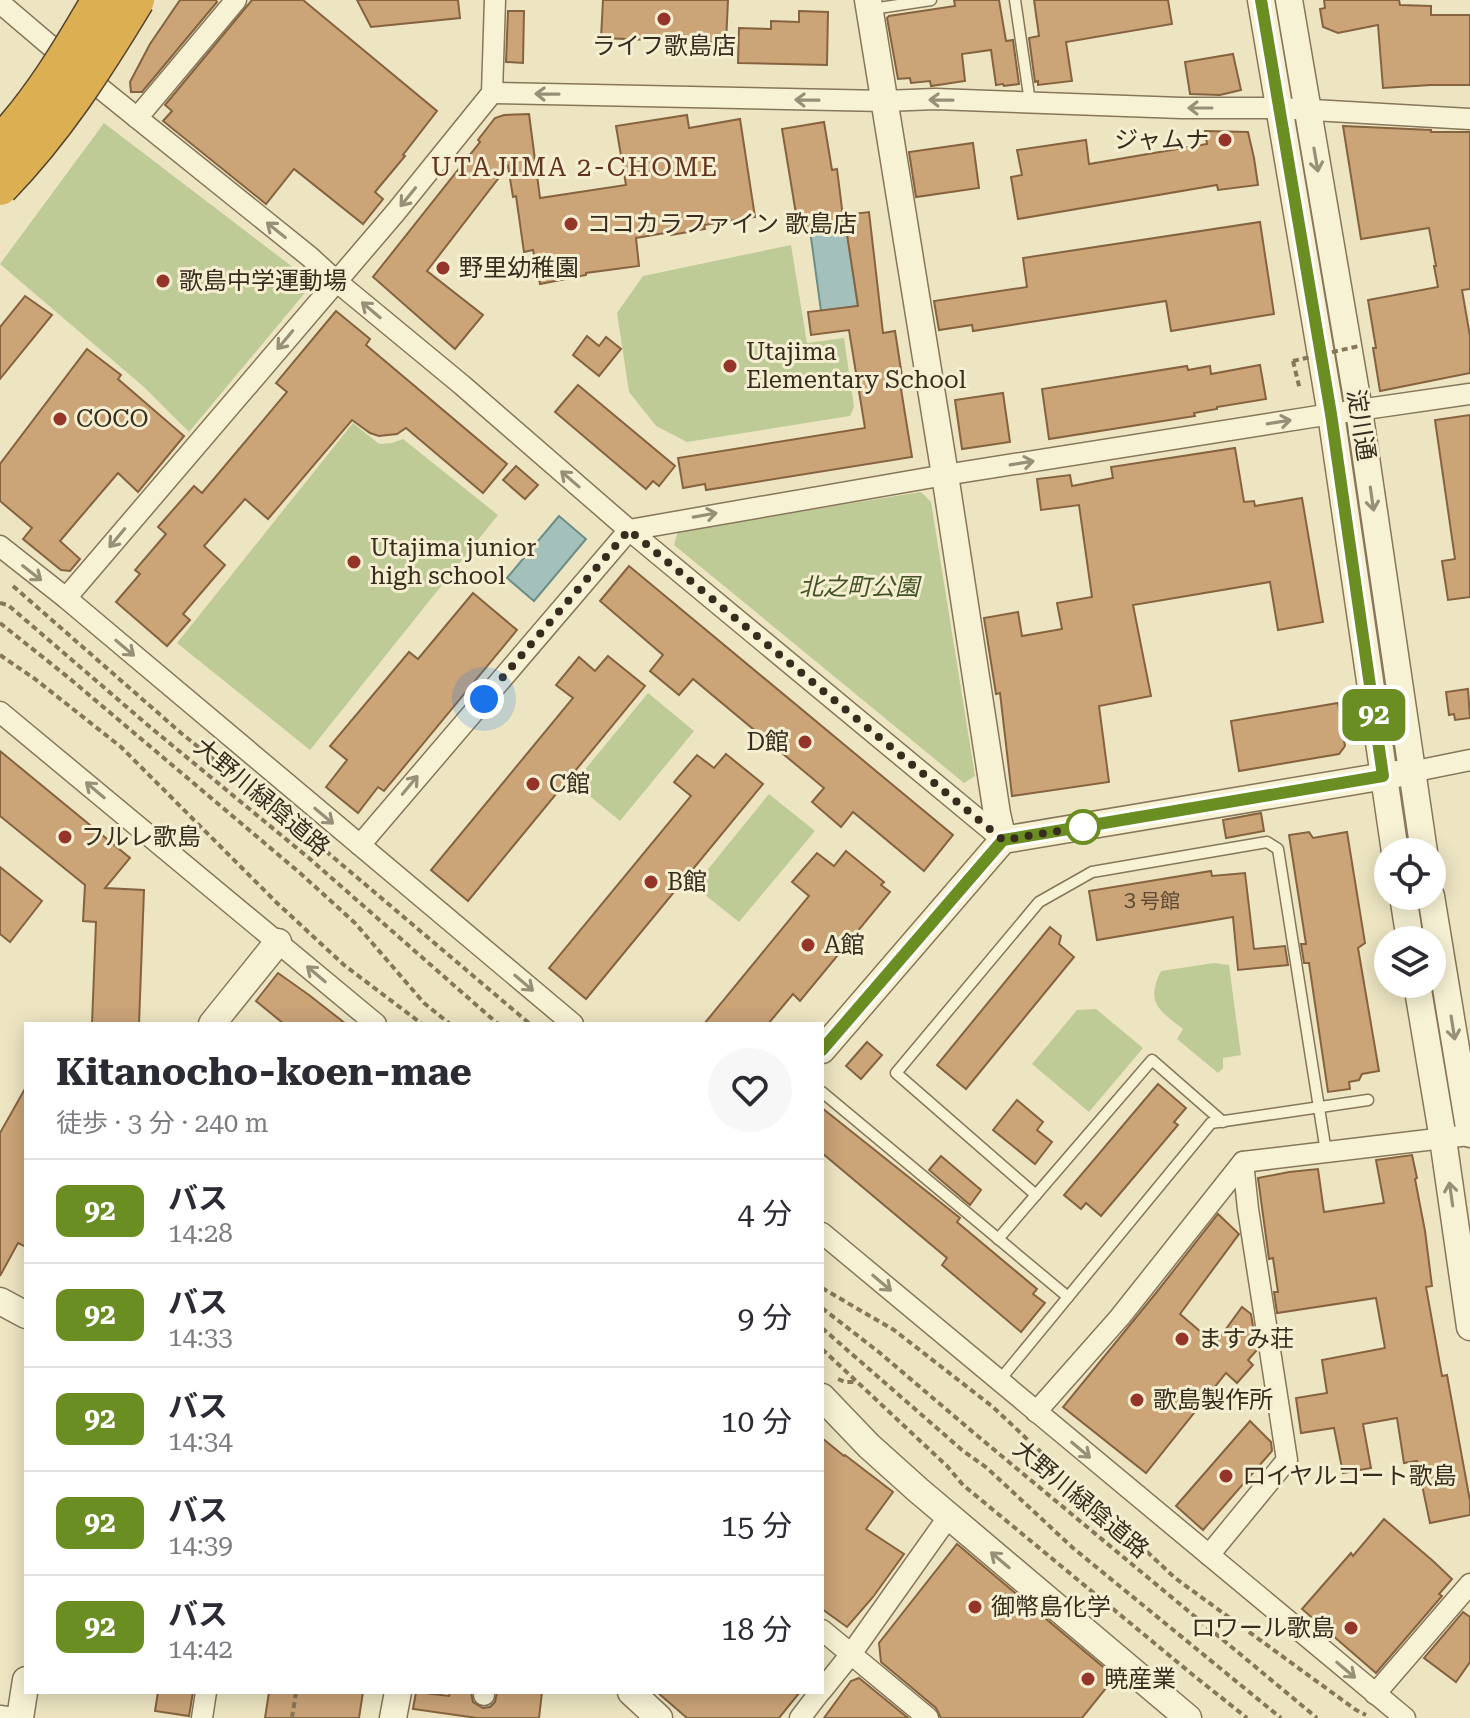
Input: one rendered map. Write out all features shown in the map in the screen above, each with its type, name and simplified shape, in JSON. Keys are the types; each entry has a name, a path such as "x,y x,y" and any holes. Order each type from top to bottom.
{"highway":[{"path":"0,144 42,93 100,0"},
{"path":"0,187 63,114 136,0"}],"street":[{"path":"0,206 45,160 100,88 153,0"},
{"path":"137,118 236,0"},
{"path":"66,598 395,213 492,93 495,0"},
{"name":"淀川通","path":"1261,0 1331,414 1393,838"},
{"name":"淀川通","path":"1289,0 1359,410 1422,838"},
{"path":"2,4 100,88 310,257 629,530 1003,840"},
{"path":"869,5 1003,840"},
{"path":"492,93 885,101 935,99 1181,108 1278,108 1470,119"},
{"path":"360,845 629,530 945,475 1470,394"},
{"path":"0,546 571,1022"},
{"path":"0,712 374,1022"},
{"path":"824,1048 1003,840 1470,760"},
{"path":"1036,1412 1120,1317 1243,1162 1470,1135 1433,910"},
{"path":"214,1022 278,942"},
{"path":"1419,998 1470,1327"},
{"path":"1209,1555 1287,1460 1243,1162"},
{"path":"824,1235 1405,1718"},
{"path":"0,1301 24,1314"},
{"path":"824,1399 869,1446 1188,1718"},
{"path":"824,1687 949,1516"},
{"path":"1375,1694 1470,1584"},
{"path":"824,1632 928,1718"},
{"path":"20,1718 24,1693"},
{"path":"202,1718 206,1694"},
{"path":"393,1718 398,1694"},
{"path":"633,1694 659,1718"},
{"path":"800,1718 819,1694"},
{"path":"0,1716 14,1718"}],"lane":[{"path":"869,5 931,0"},
{"path":"1015,0 1030,102"},
{"path":"1036,1195 896,1073 1039,902 1092,872 1267,842 1278,849 1326,1152"},
{"path":"998,1239 1152,1060 1223,1122"},
{"path":"824,1094 1068,1297"},
{"path":"999,1381 1211,1123 1368,1100"}],"path":[{"path":"1301,392 1293,361 1359,346"},
{"path":"7,580 181,733 528,1022"},
{"name":"大野川緑陰道路","path":"0,603 8,605 310,859 496,1022"},
{"name":"大野川緑陰道路","path":"0,623 333,903 355,923 424,1003 448,1022"},
{"path":"0,655 121,747 277,903 344,965 419,1022"},
{"path":"824,1289 894,1330 993,1407 1175,1578 1356,1710 1362,1718"},
{"name":"大野川緑陰道路","path":"824,1310 1317,1718"},
{"name":"大野川緑陰道路","path":"824,1330 962,1450 987,1468 1073,1548 1281,1718"},
{"path":"824,1351 947,1466 963,1485 1247,1718"},
{"path":"292,1718 296,1694"}],"green space":[{"name":"歌島中学運動場","path":"104,123 303,275 309,288 189,432 144,387 0,264"},
{"path":"791,245 807,343 844,338 854,407 850,416 687,442 656,426 629,392 617,313 643,276"},
{"path":"353,423 379,444 403,439 498,515 310,750 177,643"},
{"name":"北之町公園","path":"921,492 931,502 975,776 964,783 674,545 678,531"},
{"path":"648,693 694,731 620,821 574,783"},
{"path":"769,794 815,831 739,922 704,894 700,879"},
{"path":"1214,963 1229,965 1241,1055 1223,1058 1223,1068 1218,1073 1177,1039 1183,1029 1161,1011 1154,991 1161,971"},
{"path":"1096,1009 1143,1048 1089,1112 1032,1064 1077,1010"}],"water":[{"path":"846,225 858,306 821,311 810,230"},
{"path":"559,516 586,539 534,601 507,578"}],"building":[{"path":"180,0 217,2 142,92 131,92 130,82 150,44"},
{"path":"252,0 303,0 437,111 375,192 383,199 363,224 294,169 266,204 163,121 172,111 165,105"},
{"path":"357,0 458,0 460,18 371,27"},
{"name":"ライフ歌島店","path":"603,0 728,0 726,43 601,38"},
{"path":"954,0 999,0 1006,41 1013,40 1019,84 996,85 991,50 962,54 965,81 931,86 930,81 911,83 910,78 898,79 887,18 955,6"},
{"path":"1034,0 1168,0 1172,24 1066,42 1072,81 1038,85 1029,38 1039,36"},
{"path":"1324,0 1399,0 1400,5 1431,6 1431,15 1470,15 1470,85 1383,88 1378,25 1338,33 1323,27 1320,9 1325,8"},
{"path":"508,11 524,11 523,63 506,62"},
{"path":"799,11 828,12 827,65 738,63 739,28 771,29 771,21 799,22"},
{"path":"1233,54 1241,90 1220,95 1190,94 1185,62"},
{"path":"529,114 540,198 626,185 616,126 687,115 689,128 740,119 755,217 704,225 705,229 671,235 671,232 636,238 639,266 586,273 540,284 533,250 524,252 508,166 427,271 483,315 455,349 373,277 480,142 478,140 495,118"},
{"path":"824,122 832,170 837,169 844,225 799,232 782,129"},
{"path":"1343,126 1470,132 1470,289 1462,290 1470,336 1470,373 1380,391 1368,300 1438,287 1436,266 1429,228 1361,239"},
{"path":"1205,131 1248,132 1258,185 1218,190 1217,185 1018,219 1011,177 1022,175 1017,150 1086,140 1089,164 1207,144"},
{"path":"973,143 979,188 916,197 909,152"},
{"path":"869,212 883,333 895,331 912,457 706,490 705,484 683,488 678,458 865,428 849,330 811,335 808,312 858,306 844,215"},
{"path":"1260,222 1274,314 1171,331 1166,301 973,331 972,325 939,330 934,301 1027,287 1023,258"},
{"path":"25,296 52,315 0,379 0,327"},
{"path":"336,311 370,339 366,345 507,464 483,493 406,428 397,434 379,436 352,420 268,519 245,499 204,546 225,565 183,614 190,620 167,646 116,602 140,574 135,570 166,534 158,527 194,486 202,493 287,392 276,383"},
{"path":"587,336 599,346 606,337 621,349 599,376 573,355"},
{"path":"87,349 121,375 118,379 184,436 138,492 118,473 60,541 80,559 70,571 61,570 23,539 32,528 0,501 0,464"},
{"path":"1260,365 1266,399 1217,407 1194,413 1195,416 1049,439 1042,389 1187,366 1188,370 1210,366 1211,374"},
{"path":"578,385 675,466 659,486 653,481 646,489 555,412"},
{"path":"1003,393 1010,442 962,449 955,400"},
{"path":"1470,415 1470,597 1448,600 1442,561 1455,559 1435,420"},
{"path":"1235,448 1244,502 1254,501 1255,506 1302,498 1323,622 1278,630 1270,582 1133,605 1151,696 1099,706 1109,782 1012,796 1000,693 996,694 984,618 1018,612 1022,636 1062,629 1057,603 1092,597 1079,505 1041,510 1037,479 1070,475 1072,486 1113,478 1111,467"},
{"path":"516,466 538,485 525,499 503,480"},
{"name":"D館","path":"629,566 953,835 924,871 853,812 841,827 812,802 824,788 693,679 679,695 650,671 663,655 600,601"},
{"path":"473,593 517,630 384,791 378,787 358,813 326,787 347,760 330,746 409,652 418,659"},
{"name":"C館","path":"608,656 645,686 468,901 431,870 573,698 556,685 579,657 595,671"},
{"path":"1468,689 1470,718 1455,720 1454,714 1449,715 1446,692"},
{"path":"1338,703 1345,746 1339,754 1239,771 1231,721"},
{"path":"0,751 130,858 105,888 144,890 139,1022 92,1022 96,922 83,921 85,885 0,816"},
{"name":"B館","path":"726,754 763,784 586,999 549,968 691,796 674,782 697,755 714,768"},
{"path":"1261,813 1264,831 1226,838 1223,820"},
{"path":"1309,832 1313,838 1347,832 1365,943 1358,948 1379,1071 1362,1074 1359,1080 1349,1082 1350,1089 1328,1092 1309,963 1304,963 1301,944 1306,944 1289,835"},
{"name":"A館","path":"846,851 884,882 881,885 890,892 800,1001 793,994 770,1022 706,1022 809,896 792,882 817,853 834,866"},
{"path":"0,867 42,901 10,942 0,934"},
{"path":"1211,871 1212,876 1245,873 1254,949 1285,946 1288,965 1238,970 1233,917 1097,940 1089,891"},
{"path":"1050,927 1061,936 1059,944 1074,957 966,1089 937,1065"},
{"path":"278,973 343,1022 282,1022 256,1001"},
{"path":"867,1042 882,1055 861,1079 846,1066"},
{"path":"1158,1084 1186,1108 1174,1122 1178,1125 1101,1216 1086,1203 1081,1209 1064,1195"},
{"path":"24,1091 24,1246 18,1243 0,1276 0,1133"},
{"path":"1017,1100 1043,1122 1037,1130 1052,1142 1035,1164 993,1130"},
{"path":"824,1110 960,1218 957,1222 1037,1289 1033,1294 1045,1303 1021,1332 942,1265 947,1258 824,1155"},
{"path":"1412,1155 1432,1286 1426,1287 1442,1376 1447,1375 1470,1501 1470,1515 1430,1523 1417,1461 1404,1463 1397,1418 1363,1424 1371,1468 1343,1473 1334,1428 1301,1433 1296,1398 1327,1393 1322,1360 1385,1348 1376,1298 1277,1313 1274,1292 1278,1292 1273,1258 1269,1259 1258,1178 1318,1169 1324,1212 1384,1203 1376,1160"},
{"path":"941,1156 981,1190 970,1205 929,1170"},
{"path":"1218,1214 1239,1234 1180,1314 1215,1344 1242,1307 1251,1314 1257,1350 1248,1360 1253,1365 1237,1383 1226,1373 1146,1473 1063,1407"},
{"name":"ロイヤルコート歌島","path":"1250,1421 1271,1442 1272,1451 1203,1530 1176,1506"},
{"path":"824,1440 893,1492 866,1529 904,1554 847,1627 824,1610"},
{"path":"1384,1519 1452,1579 1439,1594 1442,1596 1376,1673 1302,1609"},
{"name":"御幣島化学","path":"957,1544 1115,1677 1082,1718 941,1718 936,1708 881,1662 879,1643"},
{"path":"1463,1612 1470,1617 1470,1662 1456,1682 1424,1658"},
{"path":"859,1678 908,1718 824,1718 851,1681"},
{"path":"158,1694 193,1694 189,1716 155,1711"},
{"path":"269,1694 363,1694 359,1718 265,1718"},
{"path":"416,1694 471,1694 473,1702 483,1708 495,1702 497,1694 542,1694 539,1718 477,1718 413,1709"},
{"path":"659,1694 798,1694 779,1718 687,1718"}],"bus line":[{"name":"92","path":"824,1048 1003,840 1383,776 1331,414 1261,0"}],"place":[{"name":"ライフ歌島店","path":"664,19"},
{"name":"ジャムナ","path":"1225,140"},
{"name":"ココカラファイン 歌島店","path":"571,224"},
{"name":"野里幼稚園","path":"443,268"},
{"name":"歌島中学運動場","path":"163,281"},
{"name":"Utajima Elementary School","path":"730,366"},
{"name":"COCO","path":"60,419"},
{"name":"Utajima junior high school","path":"354,562"},
{"name":"D館","path":"805,742"},
{"name":"C館","path":"533,784"},
{"name":"フルレ歌島","path":"65,837"},
{"name":"B館","path":"651,882"},
{"name":"A館","path":"808,945"},
{"name":"ますみ荘","path":"1182,1339"},
{"name":"歌島製作所","path":"1137,1400"},
{"name":"ロイヤルコート歌島","path":"1226,1476"},
{"name":"御幣島化学","path":"975,1607"},
{"name":"ロワール歌島","path":"1351,1628"},
{"name":"暁産業","path":"1088,1679"}],"district":[{"name":"UTAJIMA 2-CHOME","path":"575,167"}],"route":[{"path":"484,699 629,530 1003,840 1083,827"}]}
